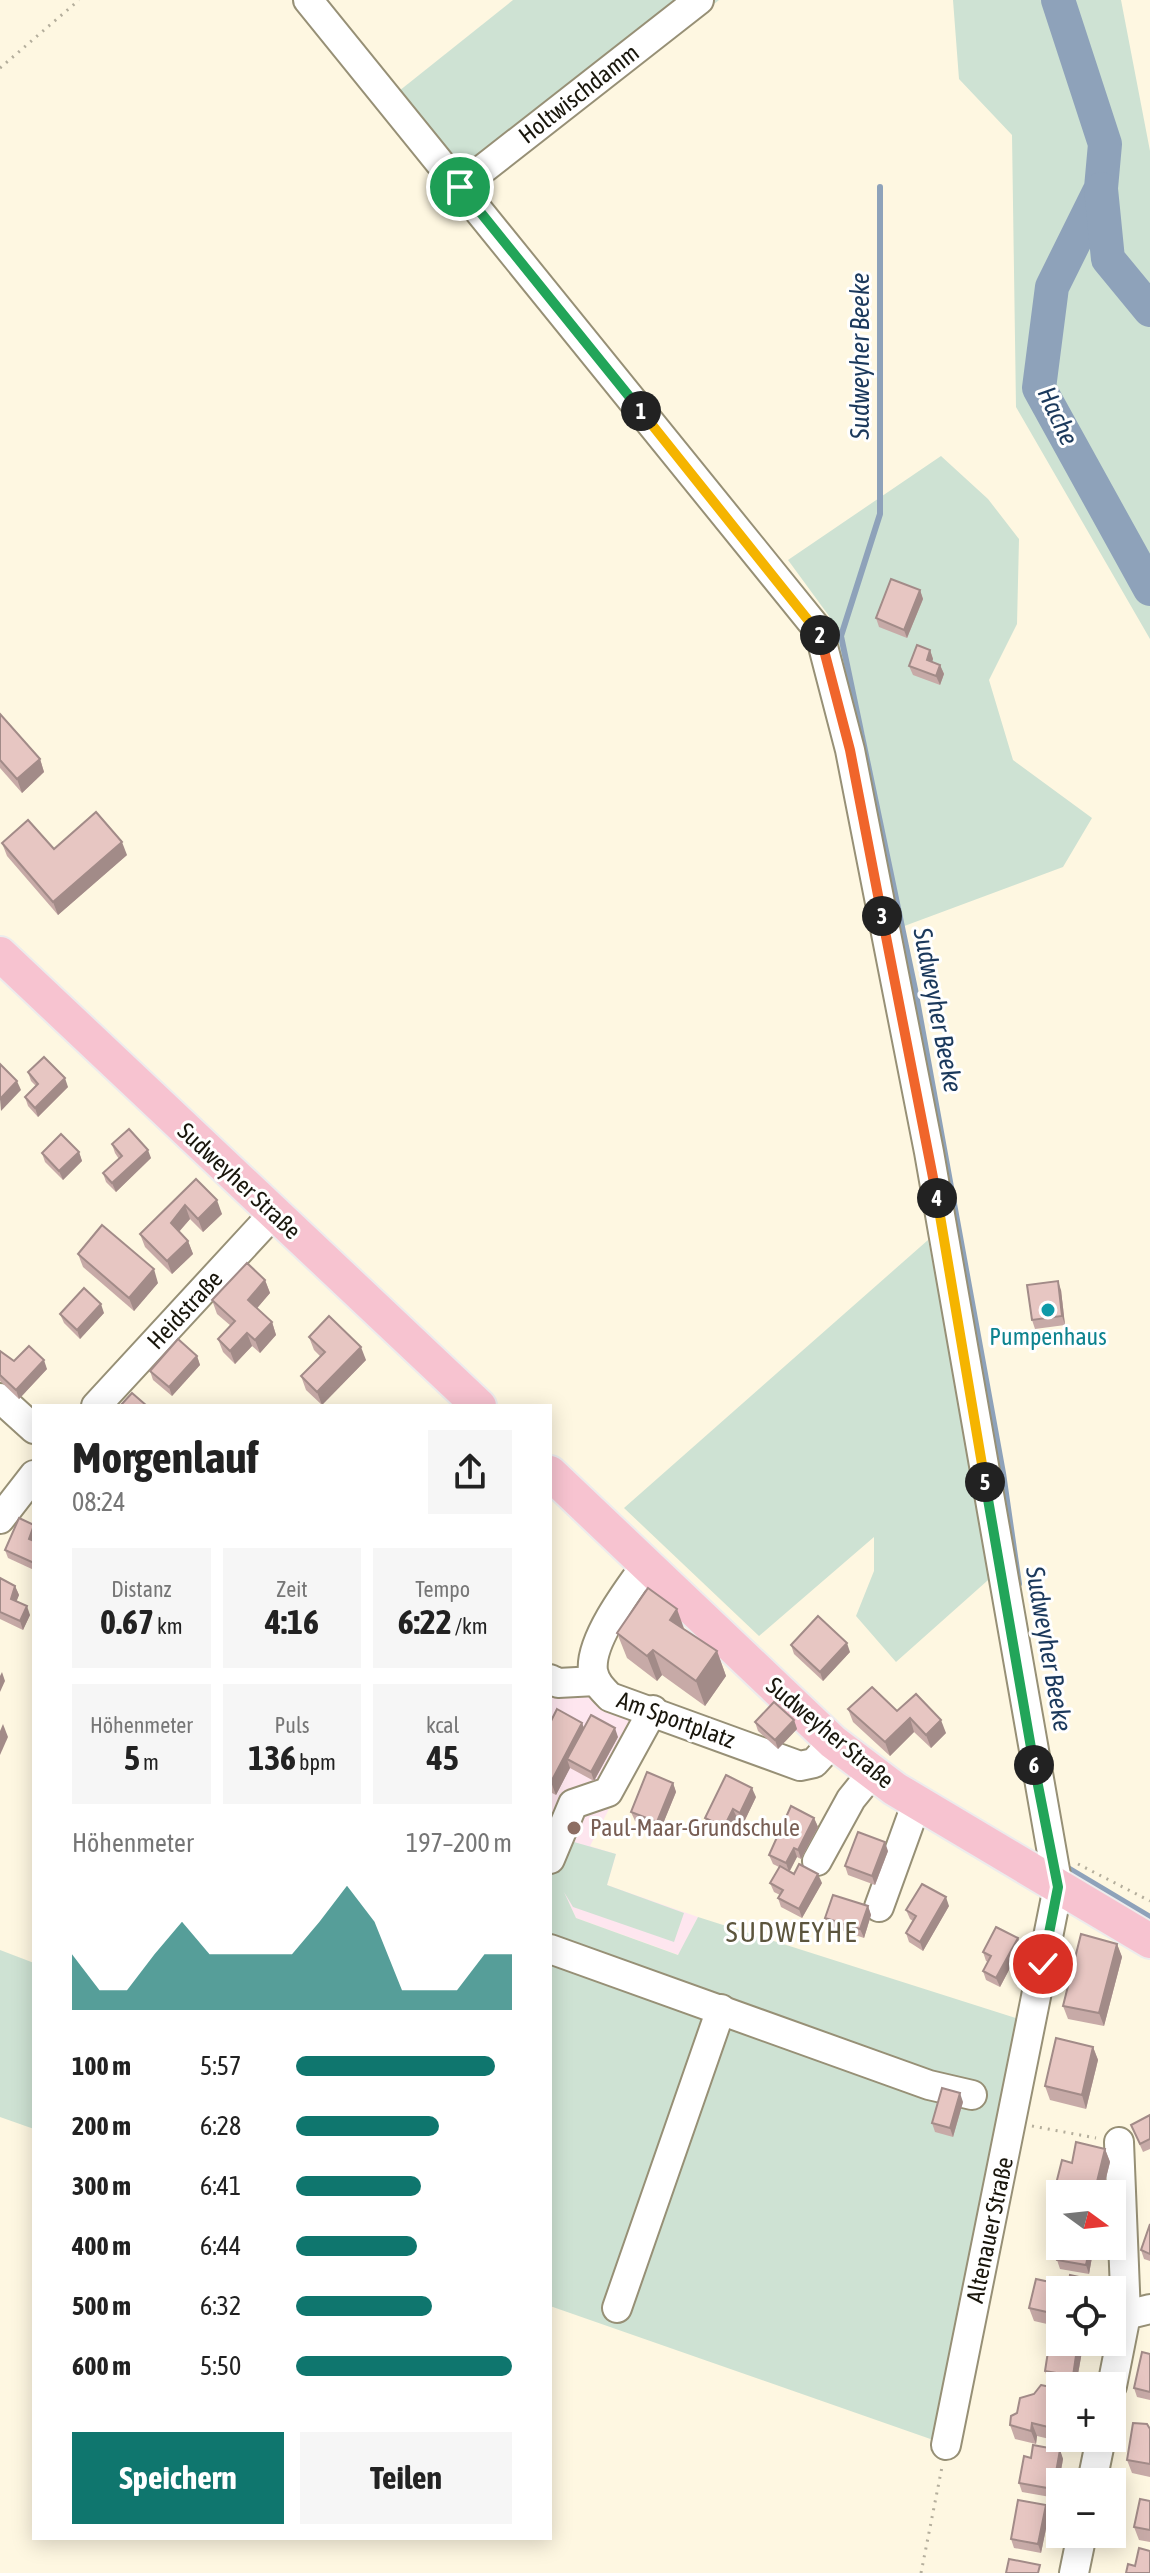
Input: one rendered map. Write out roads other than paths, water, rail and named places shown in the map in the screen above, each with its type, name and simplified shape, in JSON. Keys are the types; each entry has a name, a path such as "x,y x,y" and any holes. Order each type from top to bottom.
{"main road":[{"name":"Sudweyher Straße","path":"0,954 477,1404"},
{"name":"Sudweyher Straße","path":"552,1475 833,1742 917,1802 1054,1872 1150,1941"}],"street":[{"path":"308,0 819,631 850,750 929,1152 1054,1872"},
{"name":"Holtwischdamm","path":"460,187 699,0"},
{"name":"Heidstraße","path":"98,1404 274,1213"},
{"path":"0,1398 32,1427"},
{"path":"0,1519 32,1478"},
{"name":"Am Sportplatz","path":"646,1565 625,1593 593,1657 596,1681 610,1697 653,1710 800,1766 814,1763 833,1742"},
{"path":"552,1680 558,1683 596,1681"},
{"path":"552,1854 573,1804 608,1792 653,1710"},
{"path":"817,1861 851,1799 873,1772"},
{"path":"879,1907 917,1802"},
{"name":"Altenauer Straße","path":"946,2445 1013,2122 1054,1872"},
{"path":"552,1950 929,2085 972,2095"},
{"path":"617,2308 721,2009"},
{"path":"1117,2372 1138,2312 1119,2142"},
{"path":"1074,2573 1079,2548"}],"waterway":[{"name":"Hache","path":"1058,0 1105,144 1101,188 1052,287 1039,388 1150,589"},
{"name":"Sudweyher Beeke","path":"880,187 880,514 841,636 915,989 1003,1473 1019,1584"},
{"name":"Hache","path":"1101,189 1108,259 1150,310"},
{"name":"Sudweyher Beeke","path":"1068,1868 1150,1917"}],"place":[{"name":"Pumpenhaus","path":"1048,1310"},
{"name":"Paul-Maar-Grundschule","path":"574,1828"}],"district":[{"name":"SUDWEYHE","path":"792,1932"}]}
